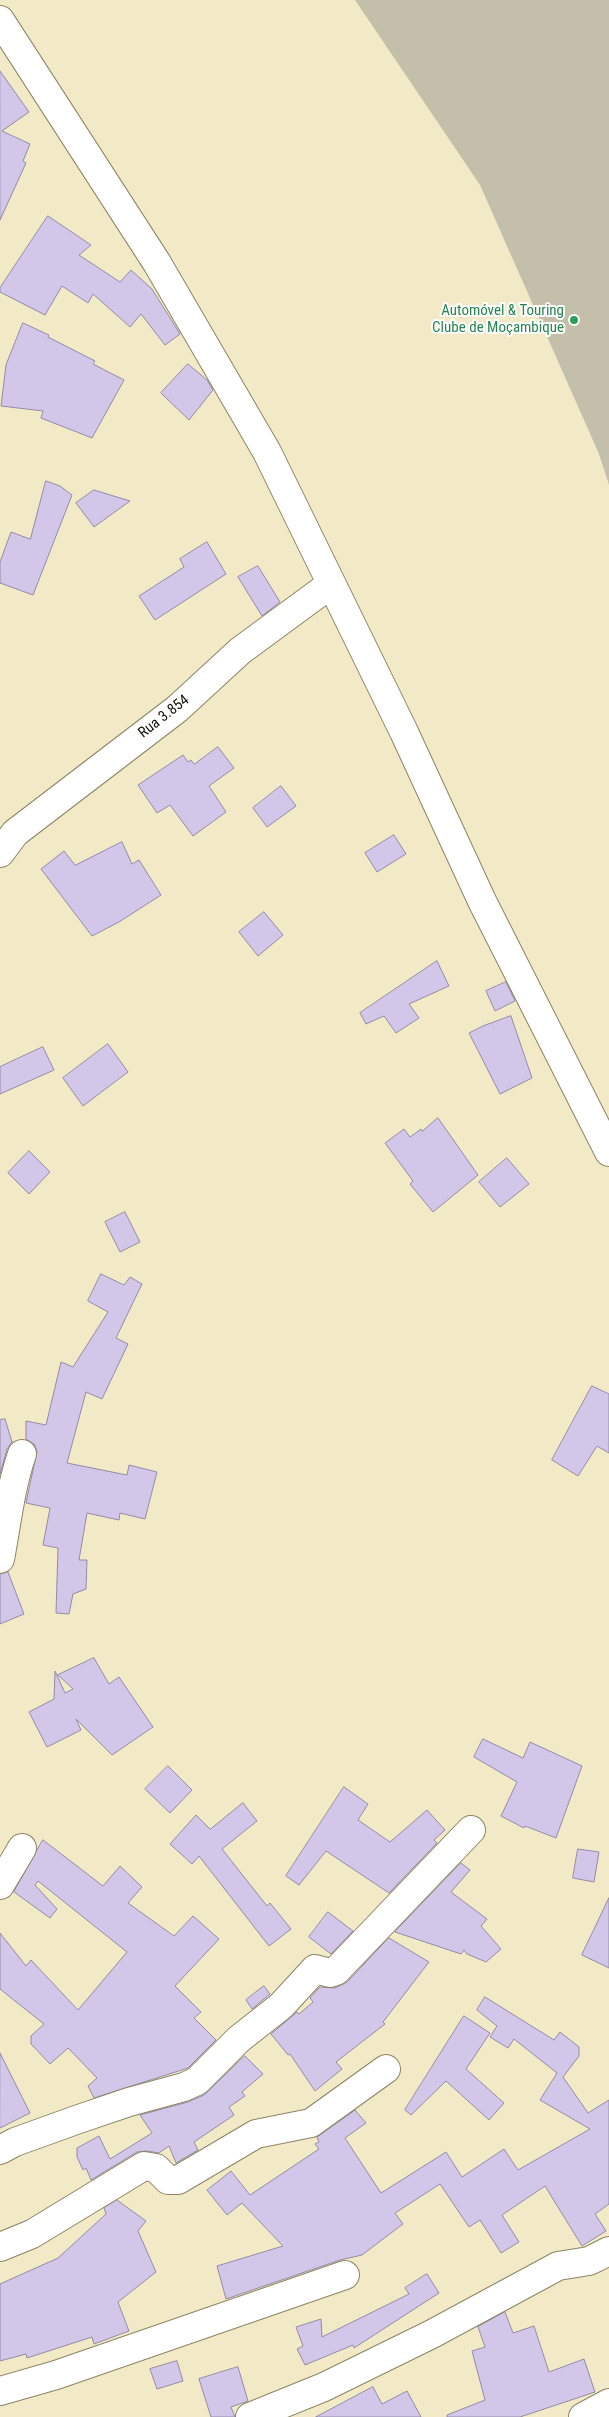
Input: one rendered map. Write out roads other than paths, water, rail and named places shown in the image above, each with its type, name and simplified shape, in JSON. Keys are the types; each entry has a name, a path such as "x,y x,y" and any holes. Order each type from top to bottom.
{"street":[{"path":"0,20 171,288 267,452 332,584 482,901 609,1152"},
{"name":"Rua 3.854","path":"0,853 15,833 178,709 240,651 332,584"},
{"path":"0,1559 8,1504 22,1454"},
{"path":"0,2150 15,2142 76,2120 129,2102 184,2087 197,2081 239,2038 281,2006 315,1969 330,1973 336,1971 471,1830"},
{"path":"0,1885 22,1848"},
{"path":"0,2247 32,2234 144,2166 156,2168 168,2180 178,2180 256,2134 311,2123 386,2069"},
{"path":"250,2417 324,2386 432,2334 558,2266 589,2261 609,2251"},
{"path":"0,2391 56,2375 345,2275"},
{"path":"583,2417 609,2403"}],"place":[{"name":"Automóvel & Touring Clube de Moçambique","path":"574,320"}]}
